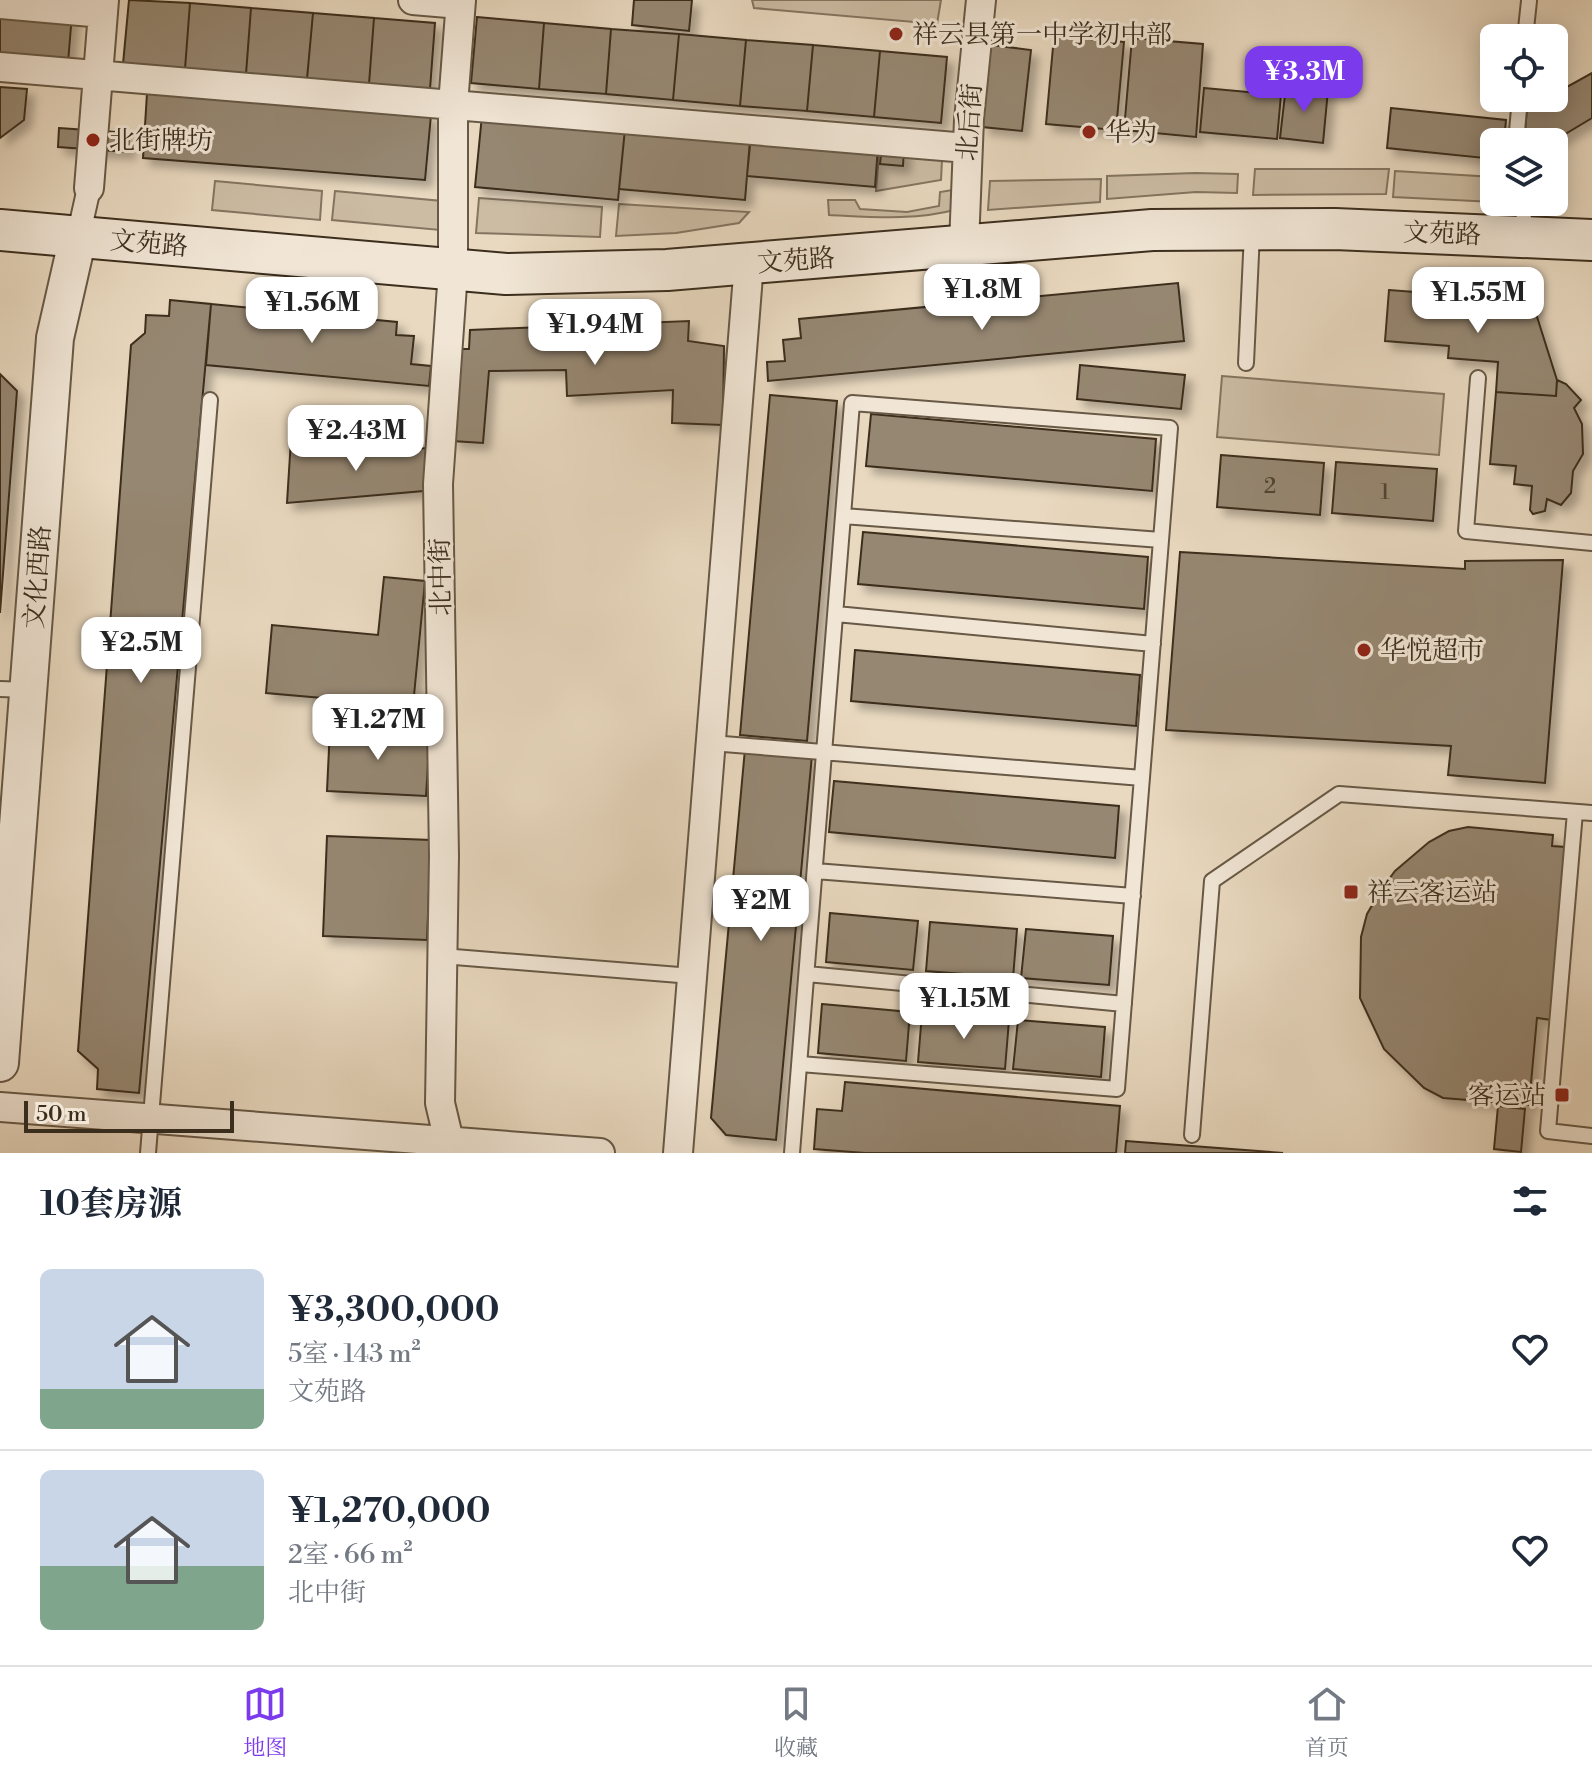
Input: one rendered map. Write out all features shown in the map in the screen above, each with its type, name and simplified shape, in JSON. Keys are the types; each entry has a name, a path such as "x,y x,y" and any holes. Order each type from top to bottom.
{"main road":[{"name":"文苑路","path":"0,230 453,271 557,274 667,270 1138,231 1524,219 1592,240"}],"street":[{"path":"413,0 460,2"},
{"name":"北后街","path":"964,245 967,148 981,0"},
{"name":"北中街","path":"449,1147 440,1103 444,856 438,484 453,271 453,105 460,2"},
{"path":"0,4 103,6 89,188 78,237"},
{"path":"0,67 967,148"},
{"name":"文化西路","path":"0,1063 14,690 55,338 78,237"},
{"path":"678,1153 749,263"},
{"path":"0,1107 151,1118 449,1147 600,1153"}],"lane":[{"path":"1527,24 1529,1"},
{"path":"1246,363 1252,228"},
{"path":"1478,378 1466,531 1592,543"},
{"path":"148,1153 210,400"},
{"path":"792,1153 852,403 1170,428 1117,1089 800,1064"},
{"path":"843,516 1161,540"},
{"path":"836,614 1153,644"},
{"path":"711,743 1142,778"},
{"path":"1192,1135 1212,881 1339,794 1592,813"},
{"path":"1575,812 1548,1131 1592,1136"},
{"path":"815,871 1133,896"},
{"path":"442,956 692,976"},
{"path":"807,974 1124,1004"}],"shaded area":[{"path":"752,0 941,0 937,24 754,8"},
{"path":"879,155 942,160 941,180 876,191"},
{"path":"1255,169 1389,169 1386,194 1253,195"},
{"path":"1395,171 1480,176 1480,201 1393,197"},
{"path":"1238,174 1237,193 1196,192 1107,199 1107,176"},
{"path":"1101,179 1100,202 988,210 990,181"},
{"path":"215,181 322,191 320,220 212,210"},
{"path":"959,189 958,209 942,213 894,217 829,215 828,200 855,200 860,209 907,212 939,206 940,192"},
{"path":"335,191 442,201 440,230 332,220"},
{"path":"479,198 602,207 600,237 476,233"},
{"path":"619,204 749,212 739,223 676,233 616,236"},
{"path":"1222,376 1444,394 1439,455 1217,437"}],"building":[{"path":"129,0 190,3 185,69 123,64"},
{"path":"634,0 692,0 689,31 632,25"},
{"path":"190,3 251,8 246,74 185,69"},
{"path":"0,8 72,14 68,63 0,58"},
{"path":"251,8 313,13 307,79 246,74"},
{"path":"313,13 374,18 369,84 307,79"},
{"path":"477,17 544,23 539,89 471,83"},
{"path":"374,18 435,23 430,89 369,84"},
{"path":"544,23 611,29 606,94 539,89"},
{"path":"611,29 679,34 673,100 606,94"},
{"path":"679,34 746,40 740,106 673,100"},
{"path":"1054,36 1124,42 1116,130 1046,124"},
{"path":"1132,38 1203,44 1196,137 1124,130"},
{"path":"746,40 813,45 807,111 740,106"},
{"path":"813,45 880,51 874,117 807,111"},
{"path":"991,45 1031,50 1022,131 982,127"},
{"path":"880,51 947,57 941,123 874,117"},
{"path":"1592,73 1592,118 1568,132 1568,128 1525,128 1527,112 1568,112 1568,86"},
{"path":"1286,86 1328,90 1323,143 1280,138"},
{"path":"0,87 27,89 24,120 0,138"},
{"path":"1204,88 1281,95 1277,139 1200,132"},
{"path":"147,93 431,115 425,180 143,158"},
{"path":"1391,108 1506,120 1505,128 1480,128 1480,158 1387,148"},
{"path":"482,115 625,129 618,200 475,187"},
{"name":"北街牌坊","path":"59,128 129,133 128,152 58,147"},
{"path":"625,129 750,140 745,200 619,189"},
{"path":"751,135 878,147 875,187 747,176"},
{"path":"882,147 904,149 903,166 880,164"},
{"path":"1178,283 1184,341 768,381 767,362 785,361 783,340 801,338 799,319"},
{"path":"1389,290 1532,301 1557,380 1556,396 1496,392 1498,362 1448,358 1449,346 1385,341"},
{"path":"170,300 211,304 139,1093 97,1089 98,1069 78,1051 131,345 145,333 146,315 169,316"},
{"path":"211,304 397,322 396,335 414,336 411,364 431,366 429,386 206,365"},
{"path":"689,321 688,341 724,346 723,425 672,423 673,390 567,396 566,370 489,371 483,443 452,441 457,349 469,349 470,330"},
{"path":"1080,365 1185,375 1181,409 1077,399"},
{"path":"0,374 17,391 0,613"},
{"path":"1557,380 1566,384 1581,400 1574,408 1582,424 1583,454 1573,471 1571,493 1561,505 1547,499 1545,511 1533,514 1530,510 1532,486 1514,484 1516,466 1490,464 1496,392 1556,396"},
{"path":"770,395 837,401 807,741 740,735"},
{"path":"871,414 1156,439 1152,491 866,466"},
{"path":"291,439 315,440 316,454 428,448 435,490 287,503"},
{"path":"1221,455 1324,463 1320,515 1217,507"},
{"path":"1336,462 1437,469 1433,521 1332,513"},
{"path":"863,532 1148,557 1144,609 858,584"},
{"name":"华悦超市","path":"1180,552 1465,569 1465,561 1563,560 1545,783 1448,775 1451,746 1166,730"},
{"path":"384,577 425,581 413,706 266,693 272,625 378,635"},
{"path":"855,650 1140,675 1136,726 851,701"},
{"path":"330,728 430,733 426,796 327,791"},
{"path":"745,749 812,755 776,1140 726,1135 711,1118"},
{"path":"834,781 1119,806 1115,858 829,832"},
{"path":"1468,827 1553,835 1552,846 1566,847 1552,1020 1537,1018 1529,1105 1443,1098 1424,1088 1384,1049 1360,998 1361,937 1367,914 1381,890 1395,871 1429,842 1449,831"},
{"path":"327,836 431,840 427,940 323,936"},
{"path":"830,913 918,921 913,970 826,962"},
{"path":"930,922 1017,929 1013,978 926,971"},
{"path":"1026,929 1113,936 1109,985 1021,978"},
{"path":"822,1004 910,1012 906,1061 818,1053"},
{"path":"922,1013 1009,1020 1005,1069 918,1062"},
{"path":"1018,1020 1105,1027 1101,1077 1013,1069"},
{"path":"845,1082 1120,1106 1116,1153 865,1153 814,1149 817,1109 842,1111"},
{"path":"1498,1106 1525,1109 1521,1152 1494,1149"},
{"path":"1126,1141 1283,1153 1125,1153"}],"place":[{"name":"祥云县第一中学初中部","path":"896,34"},
{"name":"华为","path":"1089,132"},
{"name":"北街牌坊","path":"93,140"},
{"name":"华悦超市","path":"1364,650"},
{"name":"祥云客运站","path":"1351,892"},
{"name":"客运站","path":"1562,1095"}]}
